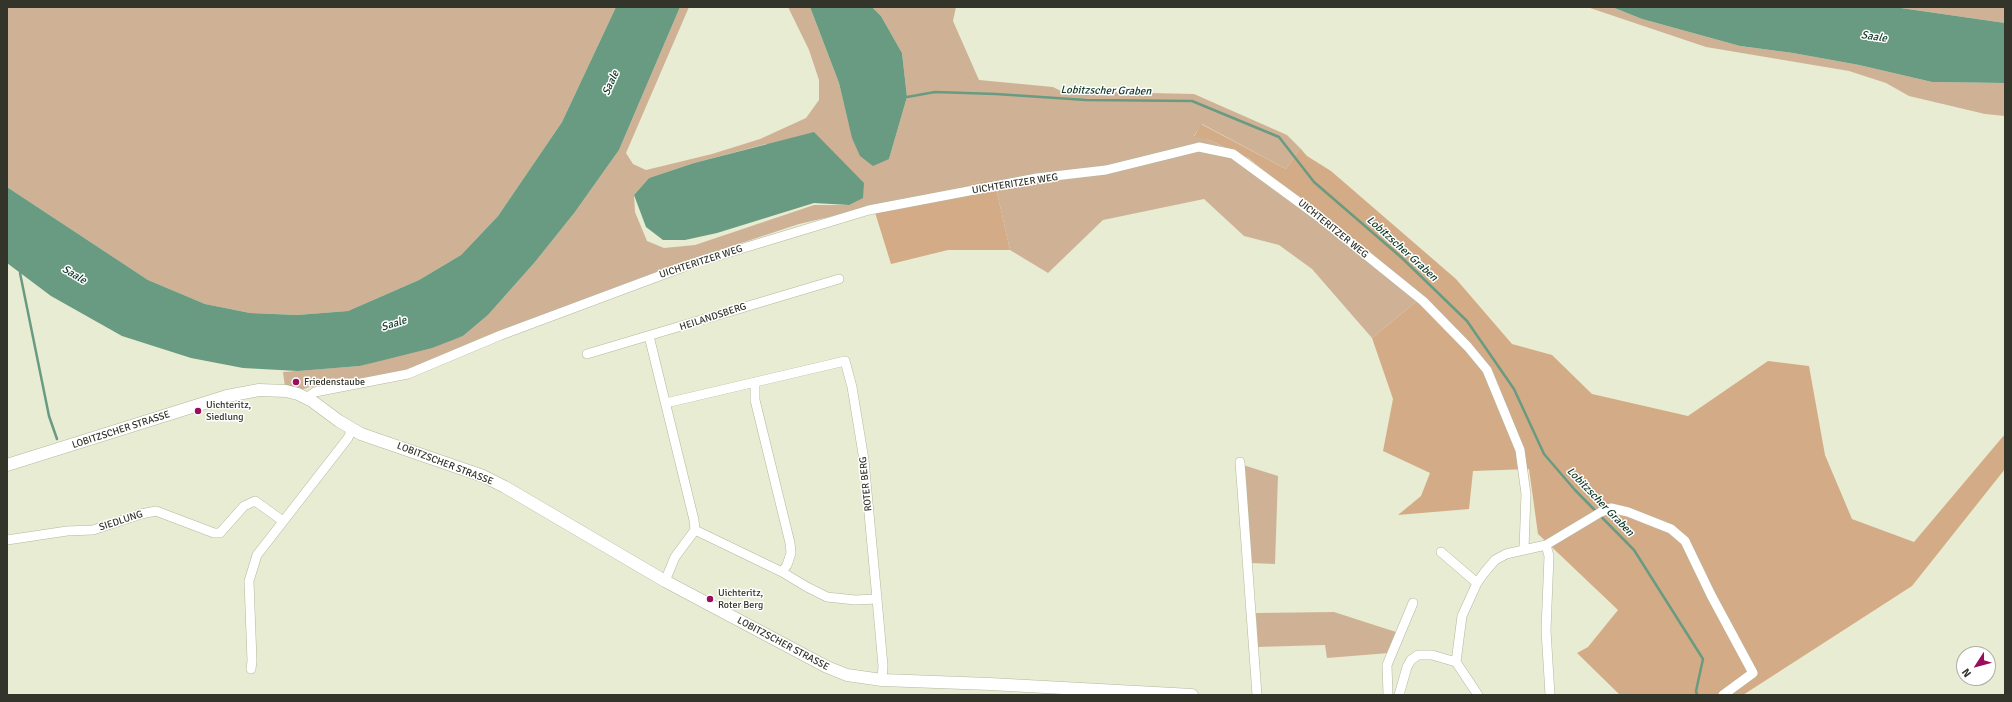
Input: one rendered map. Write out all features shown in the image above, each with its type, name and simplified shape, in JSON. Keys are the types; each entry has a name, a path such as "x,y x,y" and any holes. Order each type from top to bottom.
{"street":[{"name":"UICHTERITZER WEG","path":"306,398 315,392 408,374 501,335 694,262 869,210 1037,178 1106,170 1199,147 1233,154 1319,217 1423,301 1468,347 1487,370 1520,450 1526,494 1524,549"},
{"name":"HEILANDSBERG","path":"587,354 839,279"},
{"path":"649,336 694,520 695,530 675,557 665,581"},
{"name":"ROTER BERG","path":"666,403 845,361 852,387 864,460 877,599"},
{"path":"755,382 755,400 790,543 791,553 782,572"},
{"name":"LOBITZSCHER STRASSE","path":"7,465 242,392 274,390 286,391 306,398 352,429 483,476 505,487 665,581 827,667 847,675 882,680 1099,692 1192,695"},
{"path":"250,669 252,661 249,581 257,555 348,438 352,429"},
{"path":"1240,462 1257,695"},
{"name":"SIEDLUNG","path":"7,540 93,530 141,514 156,511 214,533 220,533 244,506 255,501 283,521"},
{"path":"1456,662 1462,616 1477,583 1495,560 1506,554 1546,545 1598,514 1611,508 1628,512 1671,529 1685,541 1711,596 1753,673 1723,695"},
{"path":"695,530 782,572 827,597 855,600 877,599 883,661 882,680"},
{"path":"1546,545 1549,556 1546,630 1550,695"},
{"path":"1441,552 1477,583"},
{"path":"1388,695 1386,673 1388,659 1413,603"},
{"path":"1399,695 1407,667 1412,660 1418,656 1432,655 1456,662 1478,695"}],"shaded area":[{"path":"7,7 616,7 562,122 498,216 461,255 419,280 348,311 297,315 250,313 205,304 148,280 7,187"},
{"path":"680,7 689,7 626,153 633,164 646,170 712,154 760,139 806,118 819,100 819,80 809,50 788,7 810,7 839,83 849,124 889,159 907,97 902,53 881,16 872,7 956,7 953,21 979,80 1053,87 1061,91 1194,94 1287,135 1300,148 1286,169 1202,124 1194,136 1209,140 1247,158 1423,296 1372,338 1312,269 1279,245 1244,236 1204,199 1103,220 1048,273 1010,250 994,179 799,224 693,259 406,370 330,385 309,387 299,391 285,387 283,372 360,366 463,336 488,315 535,262 575,212 619,150","holes":["766,144 849,205 814,205 695,245 664,248 647,241 635,212 634,195 649,178 694,163"]},
{"path":"1587,7 1612,7 1642,19 1740,46 1793,53 1859,65 1932,82 2005,83 2005,116 1985,114 1909,96 1886,83 1849,71 1706,47"},
{"path":"1894,7 2005,7 2005,23"},
{"path":"1201,124 1286,169 1300,148 1307,156 1331,171 1456,279 1512,344 1552,355 1592,394 1688,416 1768,361 1809,366 1825,455 1852,519 1914,542 2005,434 2005,469 1912,586 1743,695 1620,695 1577,653 1588,647 1618,610 1538,534 1529,469 1473,471 1469,509 1398,515 1421,496 1430,473 1383,451 1393,399 1372,338 1423,296 1248,158 1209,140 1194,137"},
{"path":"994,179 1010,250 948,250 891,264 873,206"},
{"path":"1243,465 1278,476 1275,564 1251,563"},
{"path":"1334,612 1396,632 1389,653 1327,658 1325,645 1257,647 1256,613"}],"water":[{"name":"Saale","path":"616,7 680,7 619,150 575,212 535,262 488,315 463,336 432,348 360,366 298,371 243,368 191,358 122,336 51,296 7,263 7,187 148,280 205,304 250,313 297,315 348,311 419,280 461,255 498,216 562,122"},
{"path":"810,7 872,7 881,16 902,53 907,97 889,159 873,166 860,156 852,138 839,83"},
{"name":"Saale","path":"1612,7 1894,7 2005,23 2005,83 1932,82 1859,65 1793,53 1740,46 1642,19"},
{"path":"814,132 864,183 863,198 849,205 814,203 717,233 685,240 663,240 646,227 634,195 649,178 694,163"}],"waterway":[{"name":"Lobitzscher Graben","path":"907,97 935,92 996,94 1086,100 1192,101 1279,137 1314,182 1402,258 1467,321 1514,389 1544,454 1575,490 1634,550 1703,659 1696,691 1697,695"},
{"path":"20,273 49,416 57,439"}],"place":[{"name":"Friedenstaube","path":"296,382"},
{"name":"Uichteritz, Siedlung","path":"198,411"},
{"name":"Uichteritz, Roter Berg","path":"710,599"}]}
